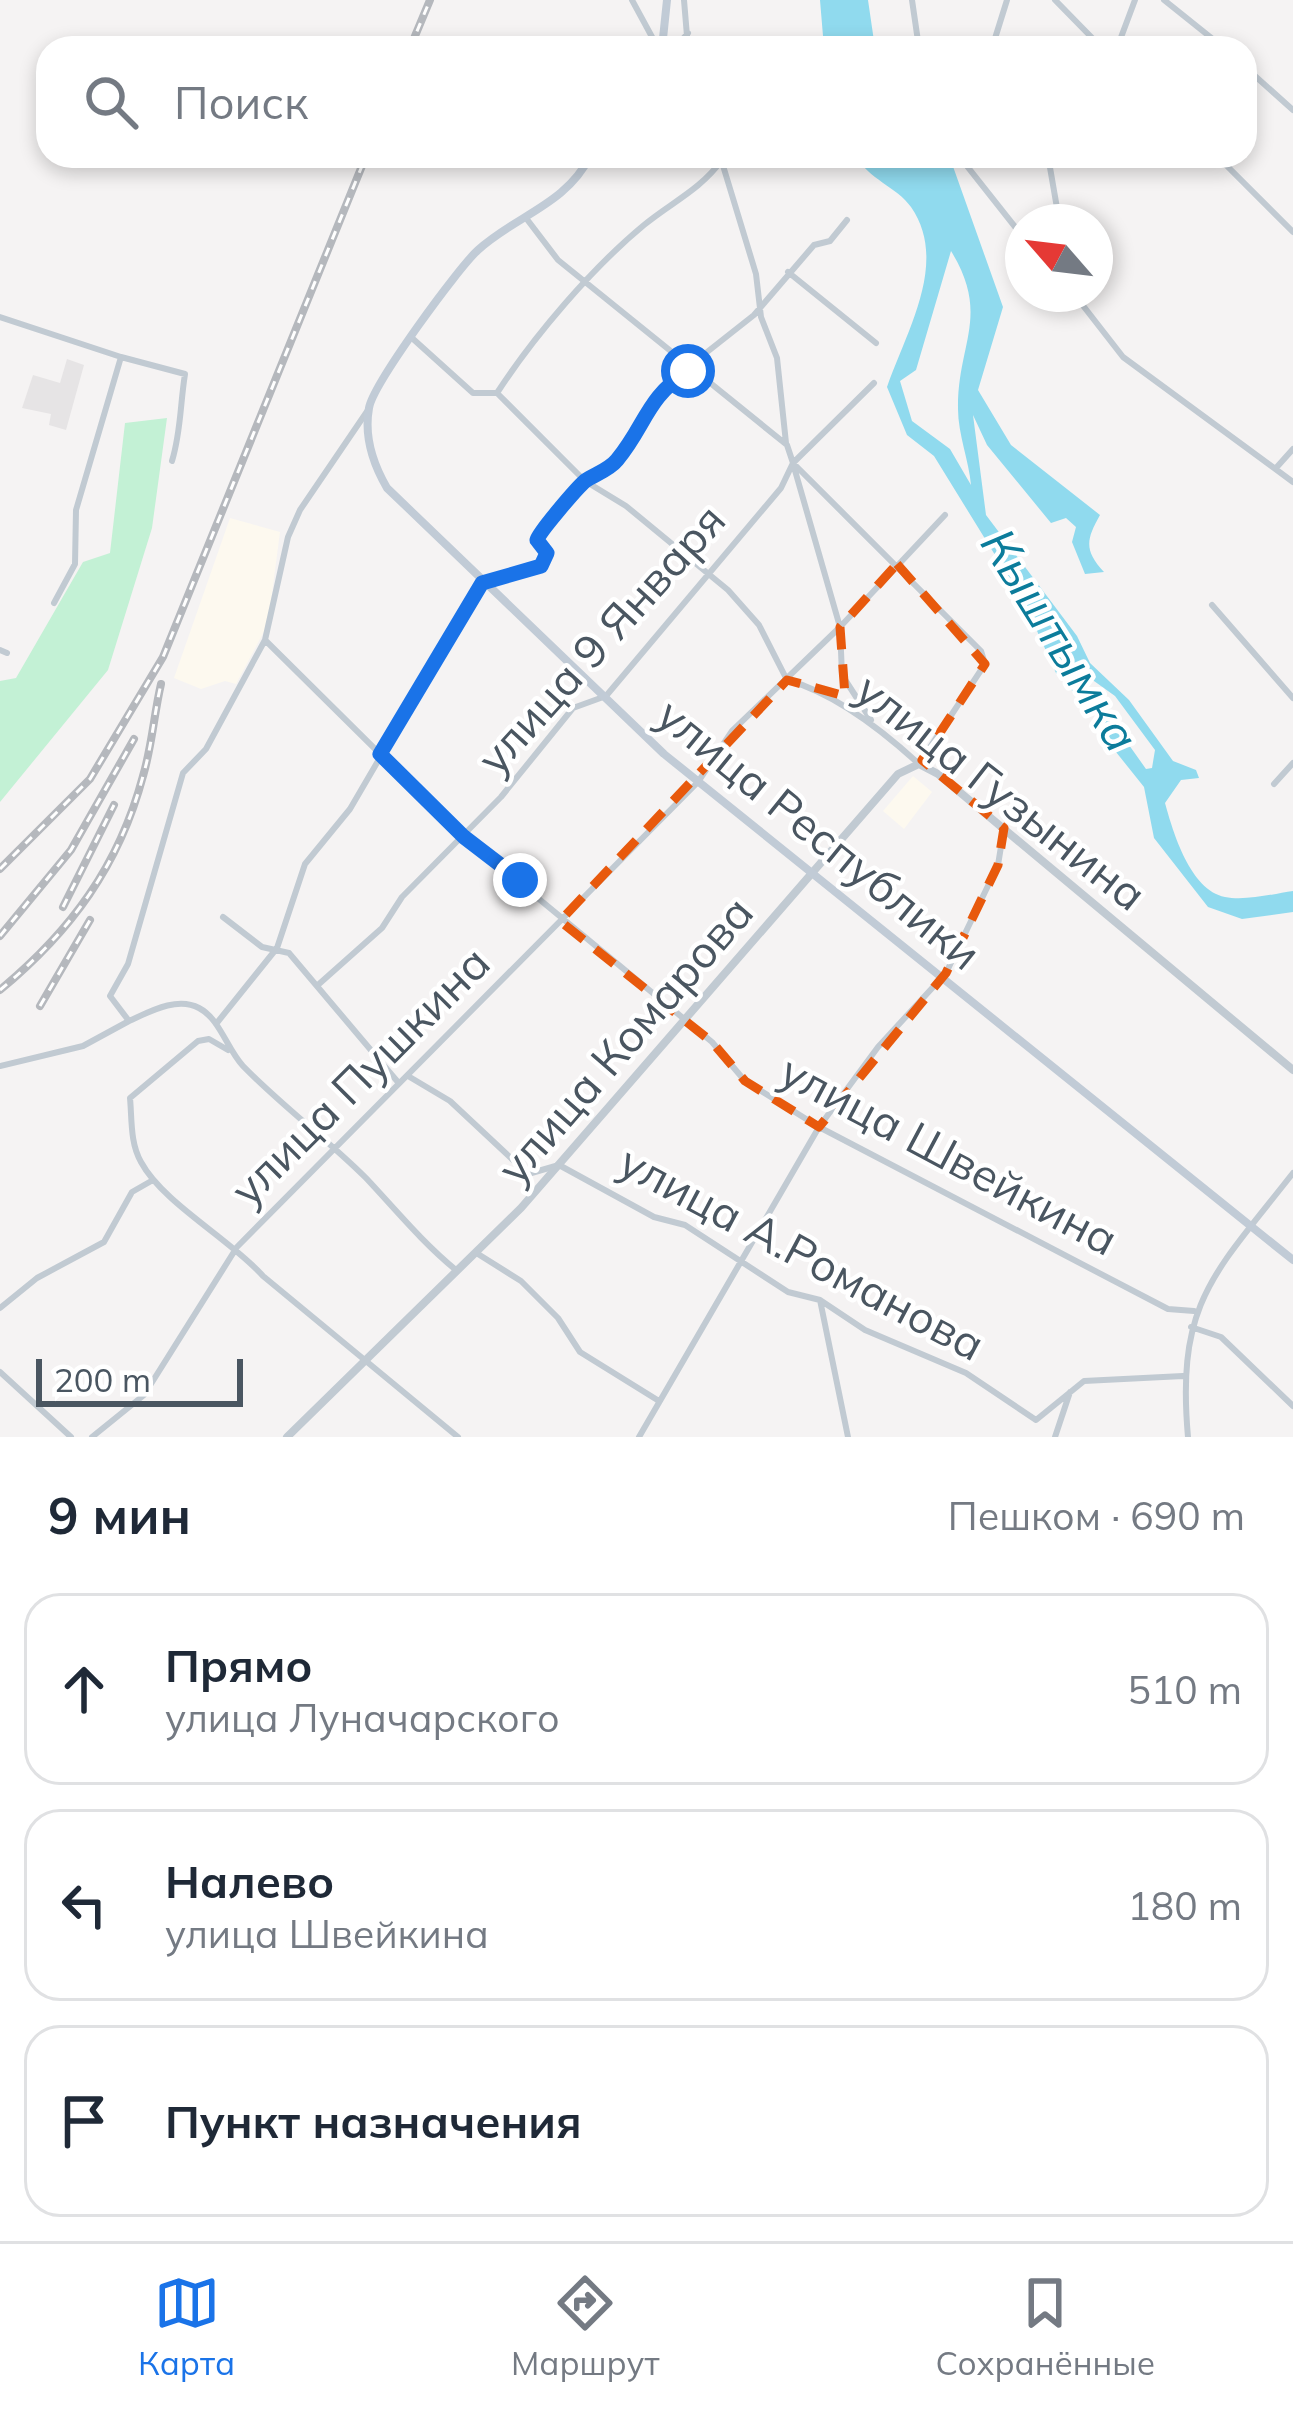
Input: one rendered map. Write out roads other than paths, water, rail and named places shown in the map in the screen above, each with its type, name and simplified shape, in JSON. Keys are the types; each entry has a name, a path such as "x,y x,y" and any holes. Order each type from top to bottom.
{"main road":[{"path":"662,36 667,0"},
{"path":"368,409 470,258 558,196 580,168"},
{"name":"улица Республики","path":"368,409 371,453 387,488 482,583 698,782 1293,1260"}],"street":[{"path":"632,0 653,36"},
{"path":"684,0 688,34"},
{"path":"912,0 917,36"},
{"path":"996,36 1006,0"},
{"path":"1122,36 1135,0"},
{"path":"1165,0 1209,36"},
{"path":"1058,1 1091,36"},
{"path":"1257,78 1293,110"},
{"path":"497,393 531,343 646,224 699,187 713,168"},
{"path":"724,168 777,358 787,446 840,627 842,675 874,724"},
{"path":"968,168 1005,214"},
{"path":"1052,168 1056,204"},
{"path":"1229,168 1293,232"},
{"path":"526,218 558,260 688,371 787,446"},
{"path":"216,1024 278,948 305,864 350,809 482,583 541,566 547,553 537,540 540,530 565,510 585,482 617,460 643,412 664,386 754,315 759,303 814,245 830,241 847,220"},
{"path":"788,272 876,343"},
{"path":"1088,312 1123,357 1178,402 1293,482"},
{"path":"0,317 185,374 182,429 172,461"},
{"name":"улица Гузынина","path":"412,338 473,393 497,393 585,482 626,506 708,574 759,625 787,680 812,687 841,710 874,724 1293,1070"},
{"path":"54,603 75,564 76,510 121,357"},
{"name":"улица 9 Января","path":"319,984 382,928 402,897 464,837 573,708 606,696 782,488 793,463 874,382"},
{"path":"129,1021 110,996 128,964 183,773 206,748 266,640 288,536 299,509 368,409"},
{"path":"1276,468 1293,449"},
{"path":"793,463 897,564"},
{"name":"улица Пушкина","path":"92,1437 144,1395 237,1247 698,782 732,731 840,627 945,515"},
{"name":"улица Комарова","path":"286,1437 478,1253 898,774 919,764 985,664 981,651 897,564"},
{"path":"1212,604 1293,698"},
{"name":"улица Швейкина","path":"266,640 464,837 682,1022 712,1042 745,1081 819,1127 1168,1309 1194,1311"},
{"path":"1274,784 1293,763"},
{"path":"639,1437 819,1127 878,1047 942,978 998,865 1004,828"},
{"path":"223,917 262,947 278,948 319,984 343,1021 397,1082"},
{"path":"0,1066 83,1046 166,1004 197,1006 216,1024 228,1050"},
{"path":"458,1437 153,1180 134,1141 130,1098 198,1041 209,1039 228,1050 332,1147 420,1241 459,1273"},
{"name":"улица А.Романова","path":"408,1076 450,1101 496,1139 521,1170 537,1173 559,1166 654,1216 685,1225 788,1292 820,1300 865,1330 966,1373 1036,1420 1084,1381 1183,1376"},
{"path":"1188,1437 1183,1376 1194,1311 1293,1173"},
{"path":"0,1308 37,1278 104,1242 132,1192 153,1180"},
{"path":"478,1253 520,1281 558,1318 580,1352 659,1401"},
{"path":"820,1300 848,1437"},
{"path":"1191,1327 1221,1336 1293,1406"},
{"path":"0,1372 71,1437"},
{"path":"1055,1437 1072,1389"}],"water":[{"path":"820,0 868,0 873,36 823,36"},
{"name":"Кыштымка","path":"865,168 954,168 1003,307 978,390 1011,445 1100,515 1089,545 1104,572 1085,574 1072,542 1076,527 1066,518 1051,523 987,445 973,415 986,515 1077,636 1090,663 1129,700 1173,761 1196,770 1199,778 1181,780 1165,803 1193,872 1225,897 1293,891 1293,912 1242,919 1208,907 1154,838 1144,787 1116,752 1104,725 1056,673 1024,602 934,456 907,435 887,387 921,296 926,250 911,207","holes":["951,251 963,274 971,312 958,409 971,485 950,449 912,421 900,381 916,370","1073,666 1115,696 1155,750 1152,768 1146,769"]}],"railway":[{"path":"415,36 430,0"},
{"path":"0,869 90,779 163,657 361,168"},
{"path":"0,990 70,920 106,868 143,776 161,684"},
{"path":"0,936 71,850 134,739"},
{"path":"63,907 114,805"},
{"path":"40,1006 90,920"}]}
